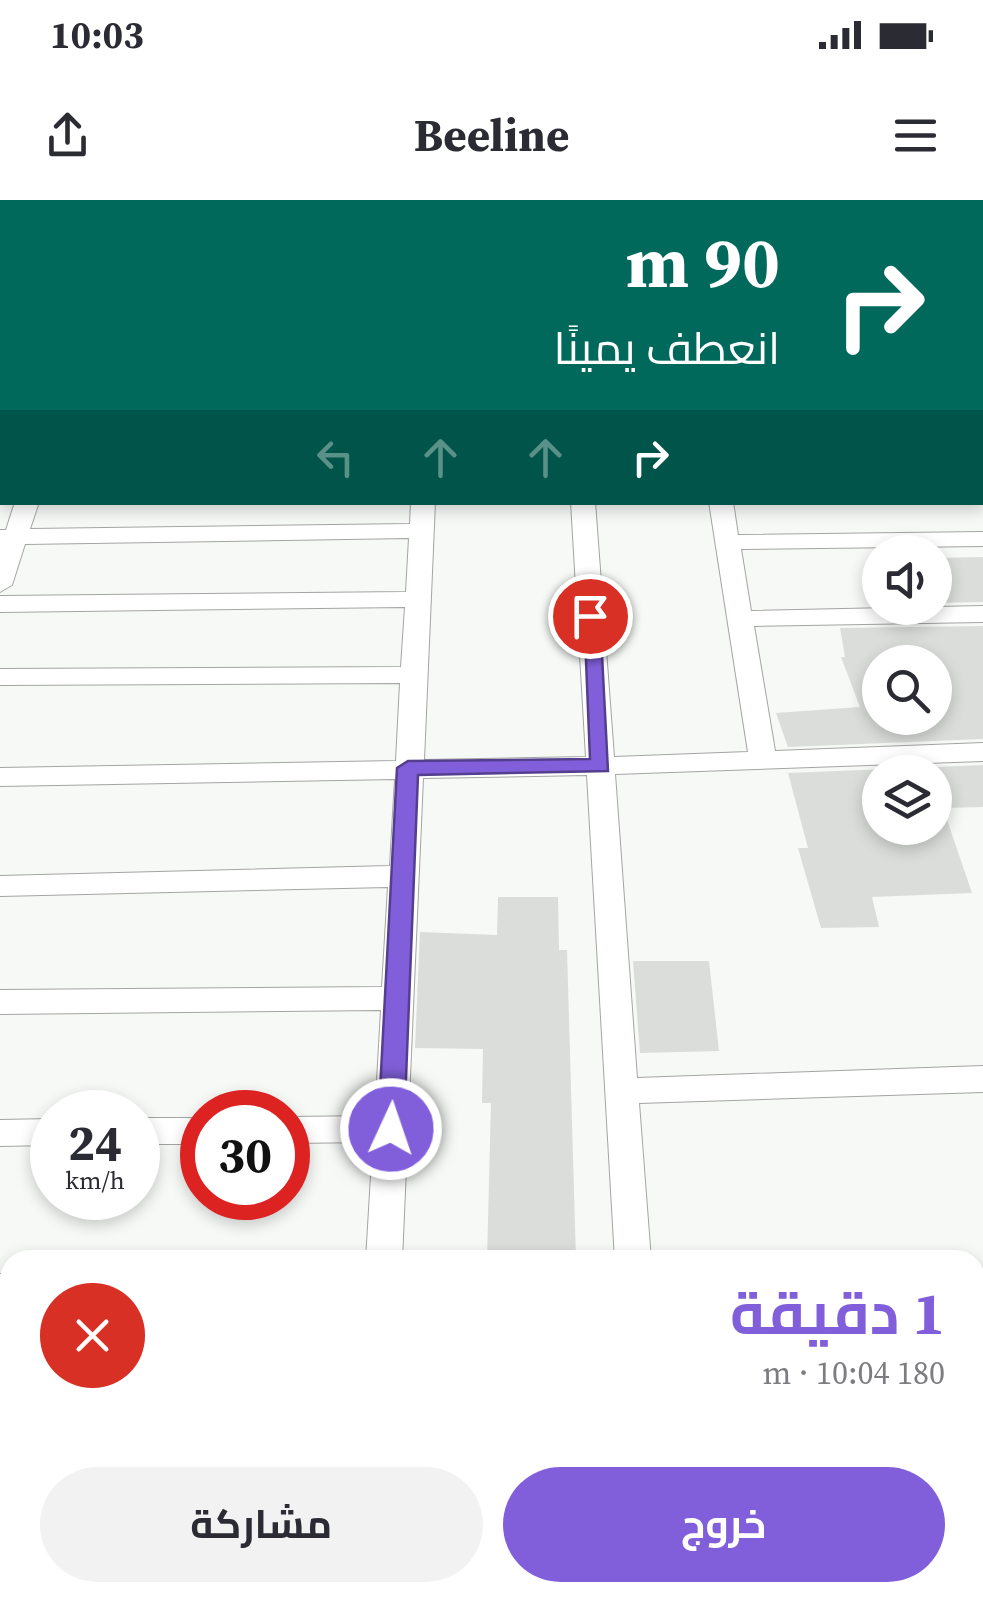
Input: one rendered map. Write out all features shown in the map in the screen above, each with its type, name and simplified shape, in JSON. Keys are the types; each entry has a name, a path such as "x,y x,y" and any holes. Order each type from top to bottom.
{"street":[{"path":"0,585 7,537 25,505"},
{"path":"583,505 632,1250"},
{"path":"721,505 763,760"},
{"path":"7,537 422,517 385,1250"},
{"path":"727,542 983,539"},
{"path":"0,604 416,599"},
{"path":"740,619 983,614"},
{"path":"0,676 414,674"},
{"path":"0,777 601,766 983,752"},
{"path":"0,886 403,876"},
{"path":"0,1002 398,998"},
{"path":"622,1091 983,1079"},
{"path":"310,1130 391,1129"},
{"path":"0,1133 30,1132"}],"building":[{"path":"983,557 983,602 952,603 952,558"},
{"path":"983,626 983,739 788,747 776,713 860,707 841,657 845,657 840,628"},
{"path":"983,765 983,807 952,808 952,766"},
{"path":"862,770 862,845 952,845 952,834 972,893 872,897 879,927 821,928 798,848 808,848 788,773"},
{"path":"498,897 558,897 559,950 567,950 576,1250 487,1250 491,1103 482,1103 483,1049 415,1048 420,932 497,935"},
{"path":"633,961 709,961 719,1051 640,1053"}],"route":[{"path":"391,1129 408,768 601,766 590,616"}]}
